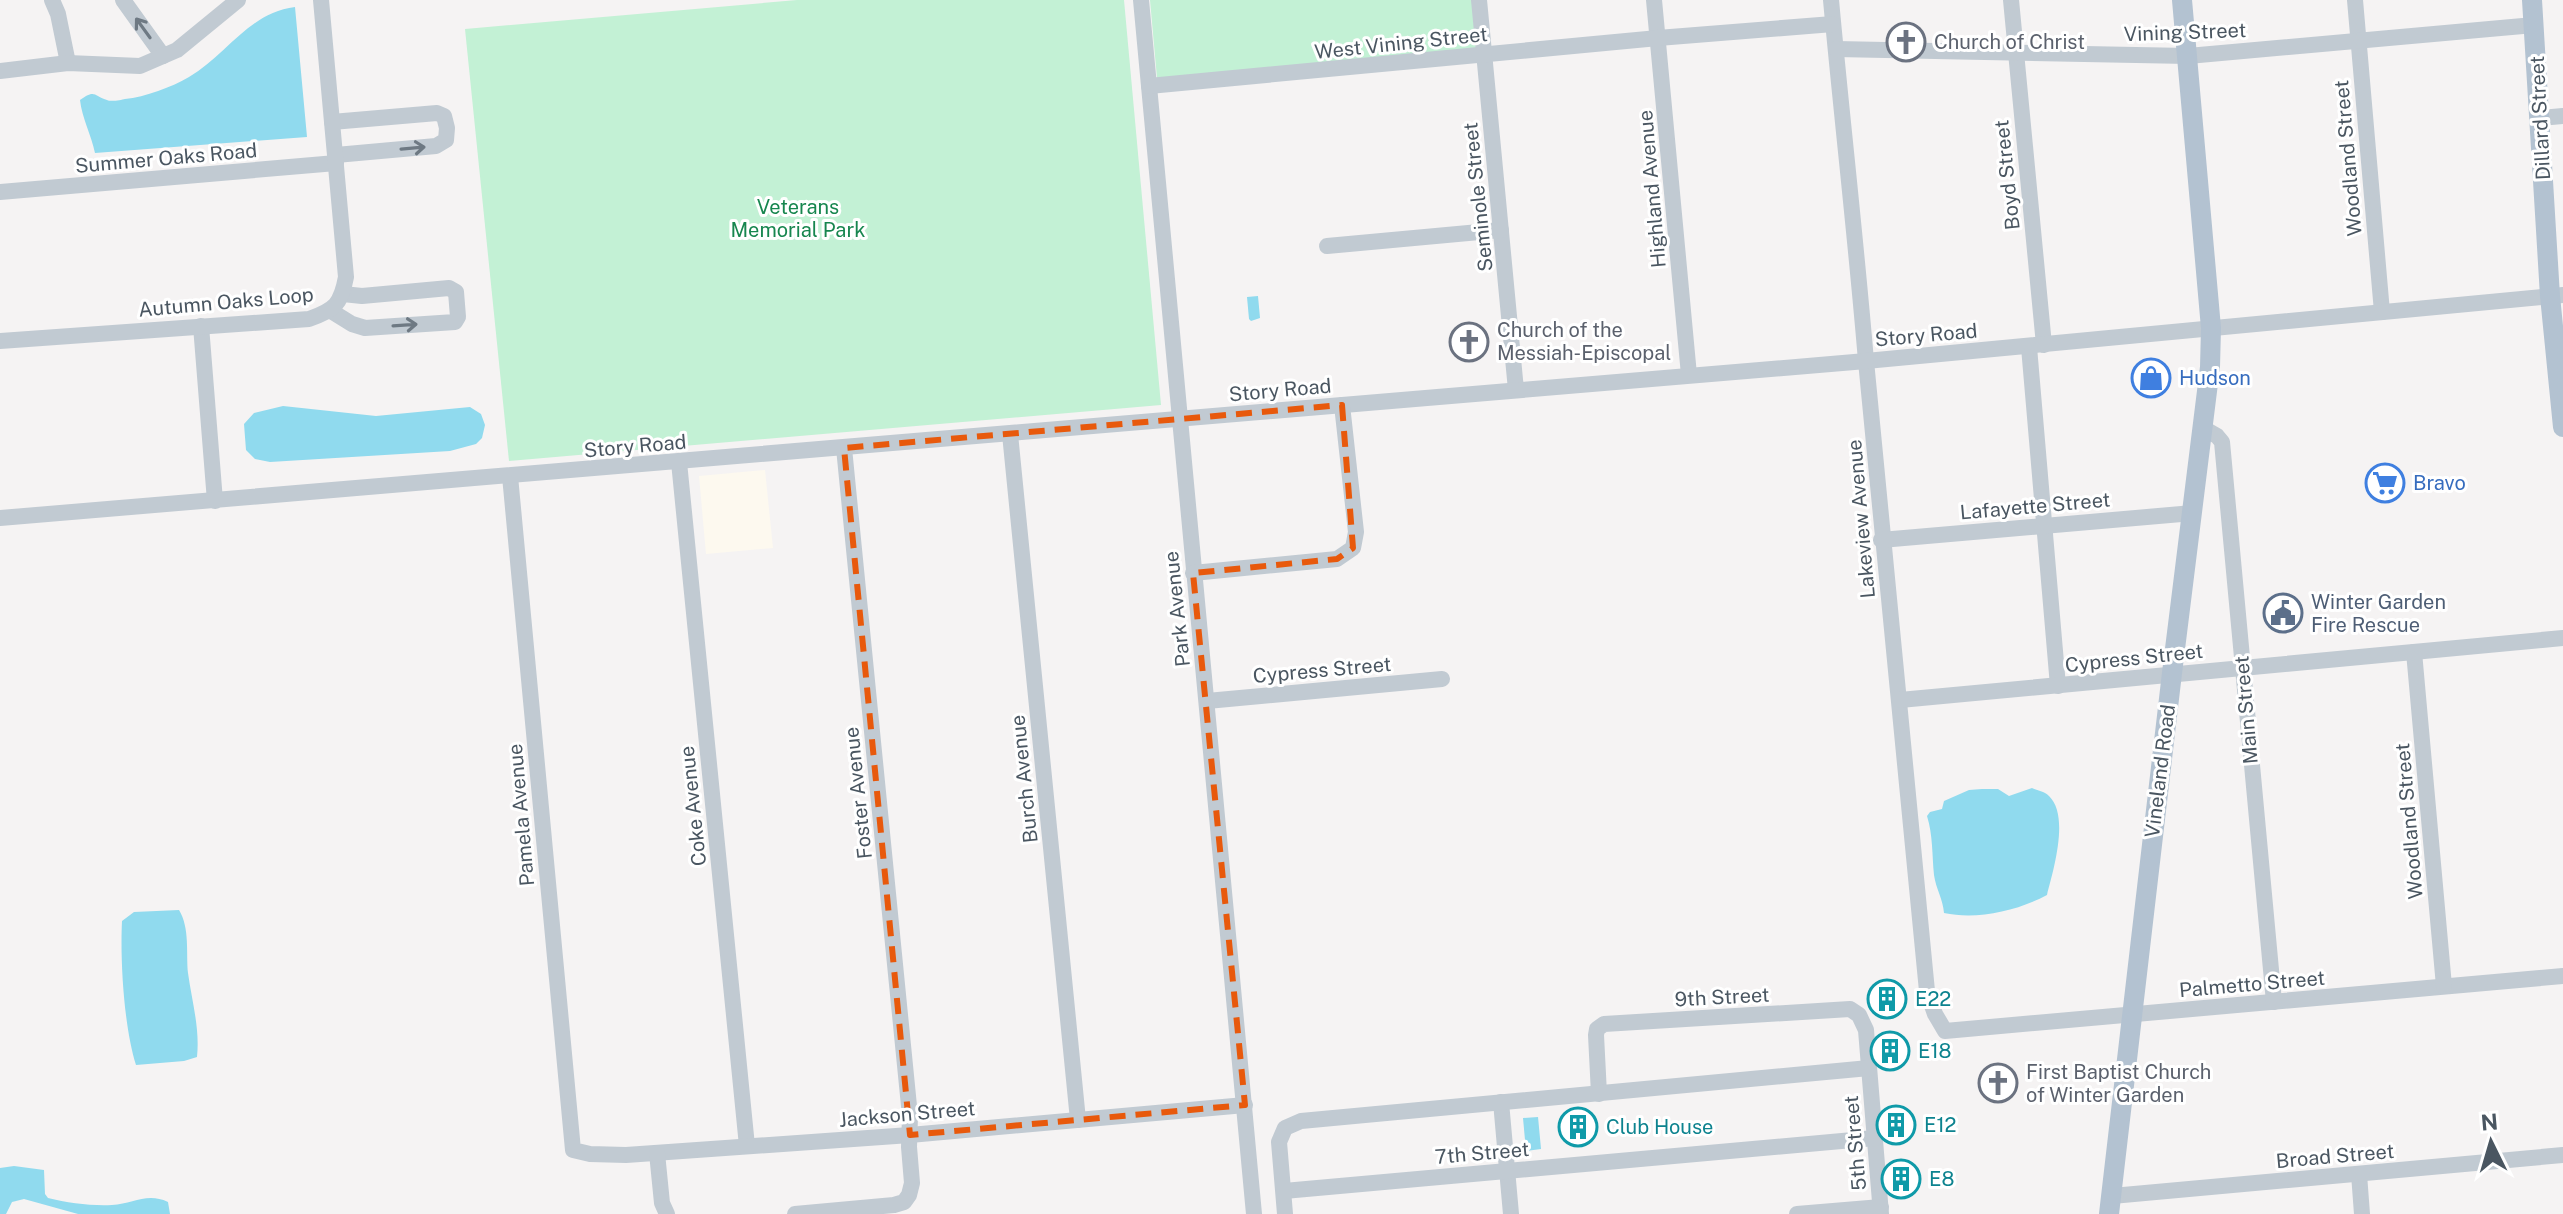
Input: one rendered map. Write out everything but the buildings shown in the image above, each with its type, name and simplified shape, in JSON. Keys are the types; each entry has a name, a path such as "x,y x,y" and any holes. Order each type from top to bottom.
{"main road":[{"path":"2182,0 2211,328"},
{"name":"Dillard Street","path":"2532,0 2557,295 2563,427"},
{"name":"Vineland Road","path":"2110,1205 2203,428 2211,328"}],"street":[{"path":"52,0 68,63"},
{"path":"123,0 163,56"},
{"path":"0,71 68,63 140,66 177,50 238,0"},
{"name":"Autumn Oaks Loop","path":"0,341 309,319 331,311 343,294 346,277 321,0"},
{"name":"Park Avenue","path":"1141,0 1254,1214"},
{"name":"Seminole Street","path":"1479,0 1516,390"},
{"name":"Highland Avenue","path":"1654,0 1689,375"},
{"name":"Lakeview Avenue","path":"1831,0 1927,991 1945,1031"},
{"name":"Boyd Street","path":"2011,0 2058,686"},
{"name":"Woodland Street","path":"2355,0 2382,312"},
{"path":"1658,38 1833,24"},
{"name":"Vining Street","path":"1836,49 2188,56 2534,25"},
{"name":"West Vining Street","path":"1149,86 1658,38"},
{"name":"Summer Oaks Road","path":"0,192 336,159 436,146 446,140 444,116 433,113 332,122"},
{"path":"2540,118 2563,116"},
{"path":"1327,246 1501,230"},
{"path":"331,311 365,328 455,322 458,317 456,292 449,288 362,296 343,294"},
{"name":"Story Road","path":"0,518 1866,361 2557,295"},
{"path":"201,326 215,501"},
{"path":"1193,573 1337,559 1353,548 1356,532 1342,405"},
{"name":"Main Street","path":"2203,428 2222,442 2274,1002"},
{"name":"Burch Avenue","path":"1010,434 1078,1120"},
{"name":"Foster Avenue","path":"795,1214 894,1205 904,1202 912,1183 907,1085 844,448"},
{"name":"Coke Avenue","path":"679,462 747,1146"},
{"name":"Pamela Avenue","path":"510,476 573,1150"},
{"name":"Lafayette Street","path":"1881,540 2193,513"},
{"name":"Cypress Street","path":"1900,700 2563,638"},
{"name":"Woodland Street","path":"2414,652 2444,986"},
{"name":"Cypress Street","path":"1207,701 1442,679"},
{"name":"Palmetto Street","path":"1945,1031 2563,976"},
{"name":"9th Street","path":"1599,1094 1596,1035 1597,1029 1604,1024 1850,1009 1859,1015 1866,1030 1869,1068"},
{"path":"1285,1214 1279,1142 1285,1128 1293,1123 1869,1068"},
{"name":"5th Street","path":"1869,1068 1881,1210"},
{"path":"1501,1102 1511,1214"},
{"name":"Jackson Street","path":"573,1150 602,1155 657,1153 910,1135 1245,1105"},
{"name":"7th Street","path":"1284,1191 1875,1138"},
{"path":"657,1153 662,1203 667,1214"},
{"name":"Broad Street","path":"2110,1205 2359,1174 2563,1155"},
{"path":"2359,1174 2362,1214"},
{"path":"1797,1214 1881,1210"}],"highlighted area":[{"path":"1342,405 1353,548 1337,559 1193,573 1245,1105 910,1135 844,448"}],"shaded area":[{"path":"765,470 773,548 706,554 699,476"}],"green space":[{"name":"Veterans Memorial Park","path":"797,0 1124,0 1161,405 509,461 465,29"},
{"path":"1150,0 1472,0 1476,49 1157,78"}],"water":[{"path":"295,7 307,137 95,153 80,100 94,94 109,101 119,100 150,94 175,84 203,68 264,17"},
{"path":"1258,296 1260,318 1251,321 1247,297"},
{"path":"283,406 376,416 470,407 481,414 485,425 482,438 476,444 450,451 270,462 255,459 246,450 244,424 254,413"},
{"path":"2032,788 2049,796 2058,817 2058,844 2047,895 1997,913 1944,913 1934,875 1927,816 1942,809 1944,801 1969,790 1998,789 2009,796"},
{"path":"179,910 186,933 188,973 197,1025 197,1057 136,1065 124,994 122,921 134,912"},
{"path":"1538,1117 1541,1149 1526,1151 1523,1118"},
{"path":"14,1166 44,1170 45,1194 48,1198 104,1205 153,1198 168,1202 170,1214 78,1214 24,1199 12,1202 6,1214 0,1214 0,1168"}],"place":[{"name":"Church of Christ","path":"1906,42"},
{"name":"Church of the Messiah-Episcopal","path":"1469,342"},
{"name":"Hudson","path":"2151,378"},
{"name":"Bravo","path":"2385,483"},
{"name":"Winter Garden Fire Rescue","path":"2283,613"},
{"name":"E22","path":"1887,999"},
{"name":"E18","path":"1890,1051"},
{"name":"First Baptist Church of Winter Garden","path":"1998,1083"},
{"name":"E12","path":"1896,1125"},
{"name":"Club House","path":"1578,1127"},
{"name":"E8","path":"1901,1179"}]}
